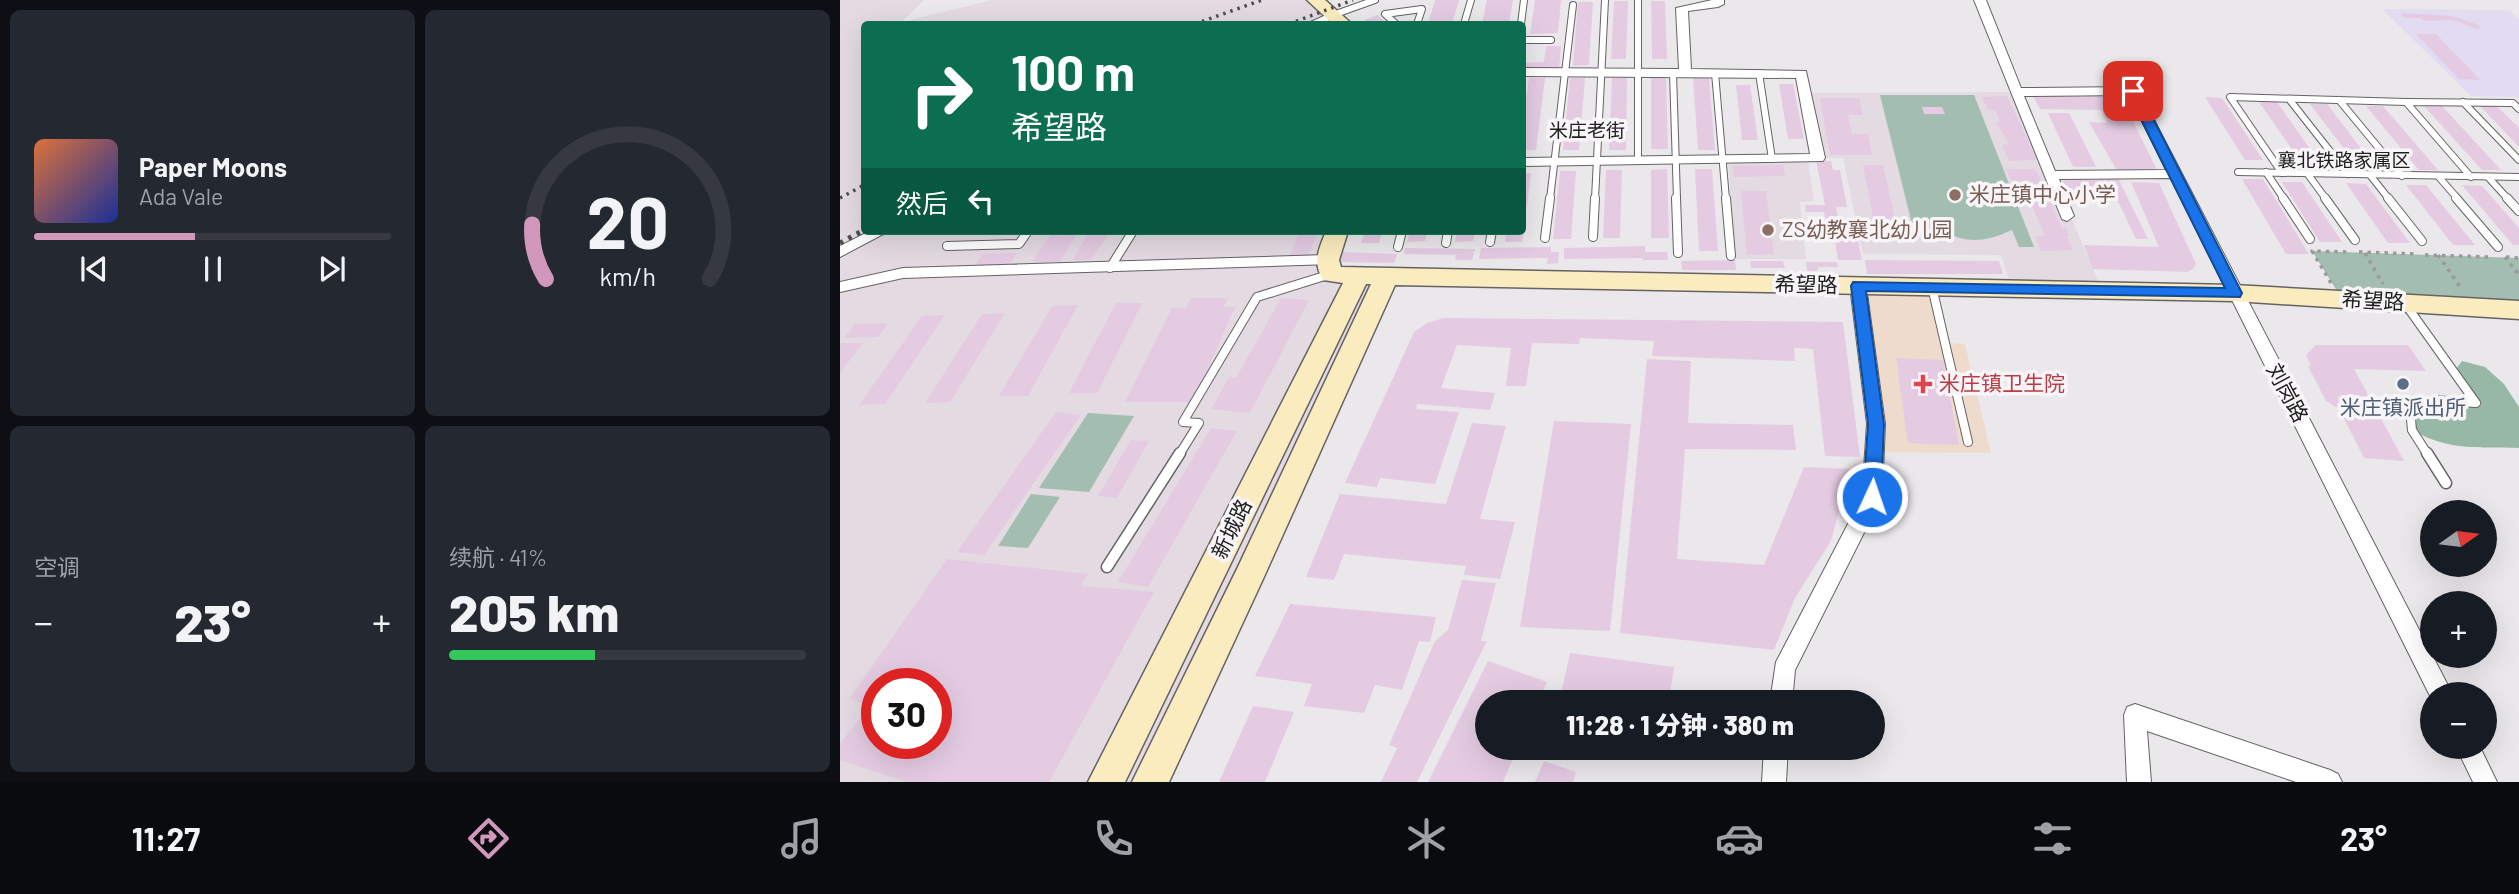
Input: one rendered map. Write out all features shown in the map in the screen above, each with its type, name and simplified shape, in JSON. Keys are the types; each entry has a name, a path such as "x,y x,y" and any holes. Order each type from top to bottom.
{"main road":[{"name":"新城路","path":"1150,782 1248,579 1387,276"}],"street":[{"path":"1315,0 1338,20"},
{"path":"1679,73 1682,8 1718,4 1718,0"},
{"path":"1980,0 2067,215"},
{"path":"1526,72 1802,74 1818,158 1526,162"},
{"name":"刘岗路","path":"2016,92 2133,91 2234,293 2399,606 2436,682"},
{"path":"2050,175 2175,174"},
{"path":"840,252 874,235"},
{"name":"新城路","path":"1106,782 1339,270 1338,235"},
{"path":"840,287 903,273 1110,268 1339,270"},
{"name":"希望路","path":"1339,270 1387,276 2234,293 2519,310"},
{"path":"1781,690 1784,669 1872,497 1876,424 1858,286"},
{"path":"2139,782 2135,715 2330,782"},
{"path":"2474,759 2485,782"},
{"path":"1774,782 1775,760"}],"lane":[{"path":"1338,20 1375,0"},
{"path":"1465,21 1471,0"},
{"path":"1521,21 1524,0"},
{"path":"1592,237 1605,0"},
{"path":"1638,0 1638,160"},
{"path":"1545,237 1573,5"},
{"path":"1393,21 1385,14 1422,9 1418,21"},
{"path":"1526,40 1551,40"},
{"path":"1678,253 1676,160 1679,73"},
{"path":"1715,73 1731,256"},
{"path":"1759,74 1772,159"},
{"path":"2281,173 2230,97 2513,103 2519,109"},
{"path":"2289,99 2348,174"},
{"path":"2339,100 2402,176"},
{"path":"2406,102 2471,177"},
{"path":"2463,102 2519,160"},
{"path":"2238,172 2519,177"},
{"path":"2266,172 2310,239"},
{"path":"2307,173 2355,240"},
{"path":"2370,175 2422,241"},
{"path":"2438,176 2498,247"},
{"path":"2488,177 2519,211"},
{"path":"947,246 1019,244 1025,235"},
{"path":"1110,268 1131,235"},
{"path":"1398,247 1401,235"},
{"path":"1446,243 1447,235"},
{"path":"1490,242 1491,235"},
{"path":"1107,567 1199,423 1184,422 1257,297 1339,270"},
{"path":"1932,287 1968,442"},
{"path":"2400,303 2476,403 2433,400 2410,409 2412,430 2446,483"}],"path":[{"path":"2342,299 2312,251 2492,257"},
{"path":"2365,253 2400,303"},
{"path":"2438,255 2474,307"},
{"path":"2519,258 2505,257 2519,275"}],"shaded area":[{"path":"840,0 924,0 903,21 861,21 861,235 1336,235 1331,274 1387,276 1150,782 840,782"},
{"path":"992,0 1308,0 1339,21 906,21"},
{"path":"2382,9 2509,10 2519,19 2519,97 2471,96"},
{"name":"米庄镇中心小学","path":"2016,92 2104,298 2012,289 2001,255 1863,254 1843,158 1818,158 1806,93"},
{"name":"ZS幼教襄北幼儿园","path":"1808,161 1814,201 1800,202 1806,259 1736,259 1728,162"},
{"name":"米庄镇卫生院","path":"1858,286 1932,287 1945,343 1965,344 1991,453 1874,452"}],"green space":[{"path":"1880,95 1974,95 2034,247 2019,247 2012,230 1995,237 1970,240 1928,229 1913,228"},
{"path":"2312,251 2519,258 2519,310 2342,299"},
{"path":"2462,361 2485,367 2504,384 2519,407 2519,448 2451,445 2412,430 2410,409 2423,403 2475,403 2454,372"},
{"path":"1088,413 1134,416 1089,492 1039,488"},
{"path":"1031,494 1060,497 1028,548 998,546"}],"building":[{"path":"1435,0 1459,0 1453,21 1429,21"},
{"path":"1487,0 1513,0 1510,21 1483,21"},
{"path":"1535,0 1561,0 1558,33 1530,34"},
{"path":"1614,1 1628,1 1626,59 1611,59"},
{"path":"1651,1 1665,1 1667,59 1652,59"},
{"path":"1578,2 1593,2 1589,65 1573,66"},
{"path":"2400,13 2453,16 2481,26 2477,29 2453,20 2425,21 2421,18 2405,18"},
{"path":"1377,15 1384,21 1366,21"},
{"path":"2416,34 2436,34 2480,80 2459,79"},
{"path":"1546,46 1561,46 1559,70 1526,71 1526,63 1544,62"},
{"path":"1666,77 1668,149 1651,149 1651,78"},
{"path":"1529,78 1545,78 1536,150 1526,150 1526,97"},
{"path":"1570,78 1585,78 1579,150 1563,150"},
{"path":"1612,78 1627,78 1626,150 1609,150"},
{"path":"1693,78 1709,78 1715,150 1698,150"},
{"path":"1779,84 1793,84 1804,139 1788,139"},
{"path":"1736,85 1750,85 1758,140 1742,140"},
{"path":"2120,95 2157,170 2116,169 2089,122 2107,123 2101,110 2040,109 2033,96"},
{"path":"2007,96 2037,160 2009,161 2002,145 2009,144 1996,122 2000,121 1995,110 1988,110 1982,97"},
{"path":"2205,97 2222,98 2263,160 2245,160"},
{"path":"1820,98 1859,98 1863,115 1848,115 1852,134 1868,134 1872,155 1830,155"},
{"path":"2259,102 2277,102 2322,166 2303,165"},
{"path":"2310,104 2327,104 2376,168 2358,167"},
{"path":"2366,106 2383,106 2438,170 2419,170"},
{"path":"2424,106 2442,106 2501,170 2482,170"},
{"path":"2480,106 2497,106 2519,128 2519,147"},
{"path":"1922,107 1942,107 1945,114 1924,114"},
{"path":"2048,113 2069,113 2096,167 2073,167"},
{"path":"1816,161 1831,161 1833,170 1840,170 1847,207 1836,207 1843,241 1858,241 1862,260 1838,260 1835,241 1830,241 1824,212 1806,212 1805,205 1825,205"},
{"path":"1783,165 1785,176 1734,177 1733,166"},
{"path":"1863,165 1883,165 1898,232 1876,232"},
{"path":"1667,169 1669,238 1651,238 1651,170"},
{"path":"1695,169 1712,169 1718,251 1699,251"},
{"path":"2006,169 2035,169 2047,189 2044,189 2062,228 2066,228 2069,236 2066,236 2073,250 2041,251 2035,236 2045,236 2021,181 2011,181"},
{"path":"1606,170 1622,170 1620,238 1603,238"},
{"path":"1560,171 1576,171 1571,239 1553,239"},
{"path":"1526,173 1531,173 1526,212"},
{"path":"2099,177 2122,177 2123,180 2119,180 2148,239 2136,239 2117,199 2104,194 2103,190 2066,190 2062,179 2100,180"},
{"path":"2242,179 2263,179 2309,254 2286,254"},
{"path":"2131,182 2159,183 2196,264 2193,269 2187,272 2093,269 2084,245 2159,247"},
{"path":"2282,182 2302,182 2342,242 2320,242"},
{"path":"2346,183 2366,184 2410,243 2388,243"},
{"path":"2406,185 2426,185 2475,245 2453,245"},
{"path":"2462,185 2482,186 2519,228 2519,245 2513,245"},
{"path":"1741,191 1766,191 1774,254 1747,255"},
{"path":"1050,235 1077,235 1060,262 1032,262"},
{"path":"1088,235 1107,235 1091,260 1072,260"},
{"path":"1298,235 1316,235 1307,259 1288,260"},
{"path":"1364,235 1381,235 1379,243 1361,243"},
{"path":"1409,235 1426,235 1425,241 1407,242"},
{"path":"1456,235 1474,235 1473,241 1455,242"},
{"path":"1506,235 1523,235 1522,242 1505,242"},
{"path":"1645,246 1645,252 1667,252 1668,260 1564,259 1564,248"},
{"path":"1551,247 1551,252 1559,252 1558,263 1547,264 1548,258 1479,259 1481,248"},
{"path":"1405,248 1475,249 1472,260 1455,260 1456,255 1404,254"},
{"path":"1343,252 1397,254 1394,263 1340,262"},
{"path":"1017,253 1007,269 972,269 983,254"},
{"path":"1735,260 1736,270 1682,270 1681,261"},
{"path":"1865,260 1999,261 2003,274 1867,274"},
{"path":"1750,261 1783,261 1785,268 1751,268"},
{"path":"1806,262 1837,262 1838,267 1818,267 1817,271 1807,271"},
{"path":"1191,298 1228,298 1223,307 1235,307 1193,402 1125,402 1172,308 1186,308"},
{"path":"1281,298 1309,300 1250,413 1211,409 1229,377 1236,378"},
{"path":"1116,303 1142,303 1097,393 1069,393"},
{"path":"1078,305 1028,396 999,396 1052,306"},
{"path":"1005,313 950,402 925,403 982,314"},
{"path":"945,315 885,404 859,405 922,316"},
{"path":"1444,318 1843,322 1860,457 1825,456 1813,349 1794,348 1795,361 1652,356 1654,341 1580,338 1579,344 1532,343 1526,386 1506,386 1511,348 1457,345 1441,388 1495,393 1490,410 1417,404 1416,409 1459,412 1435,484 1380,478 1377,487 1345,483 1414,332 1427,323"},
{"path":"888,323 878,337 844,338 855,324"},
{"path":"863,343 840,373 840,345"},
{"path":"2316,345 2408,345 2426,371 2354,369 2404,461 2364,458 2339,409 2326,401 2308,366 2311,366 2306,355"},
{"path":"1896,358 1943,360 1959,445 1908,443"},
{"path":"1647,359 1691,361 1688,423 1793,425 1796,450 1685,449 1677,559 1764,565 1804,467 1850,469 1831,541 1795,598 1774,650 1620,633"},
{"path":"1056,412 1081,415 984,555 957,552"},
{"path":"1554,421 1631,424 1610,631 1520,627"},
{"path":"1472,423 1506,426 1480,519 1515,522 1500,579 1464,575 1466,566 1344,554 1334,580 1306,577 1340,494 1446,504"},
{"path":"1211,428 1237,431 1148,587 1118,582"},
{"path":"1131,440 1149,441 1117,498 1098,496"},
{"path":"947,559 1088,574 1081,586 1154,592 1049,782 907,782 840,760 840,743 861,718 861,759 952,759 952,668 871,668"},
{"path":"1462,580 1496,583 1481,641 1487,641 1417,782 1381,782 1397,748 1389,745 1435,641 1448,630"},
{"path":"1290,604 1436,617 1430,642 1419,641 1402,690 1375,685 1364,713 1304,706 1312,684 1255,676"},
{"path":"1570,653 1674,667 1671,690 1562,690"},
{"path":"1488,661 1547,682 1543,690 1475,690 1475,760 1512,760 1503,782 1428,782"},
{"path":"861,682 861,703 850,698"},
{"path":"1253,706 1294,712 1265,782 1219,782"},
{"path":"1544,761 1576,772 1573,782 1535,782"}],"railway":[{"path":"1203,21 1262,0"},
{"path":"1297,21 1353,0"},
{"path":"840,198 861,187"},
{"path":"840,243 861,232"}],"place":[{"name":"米庄镇中心小学","path":"1955,195"},
{"name":"ZS幼教襄北幼儿园","path":"1768,230"},
{"name":"米庄镇卫生院","path":"1923,384"},
{"name":"米庄镇派出所","path":"2403,384"}],"district":[{"name":"米庄老街","path":"1587,130"},
{"name":"襄北铁路家属区","path":"2344,160"}],"route":[{"path":"1872,497 1876,424 1858,286 2234,293 2133,91"}]}
